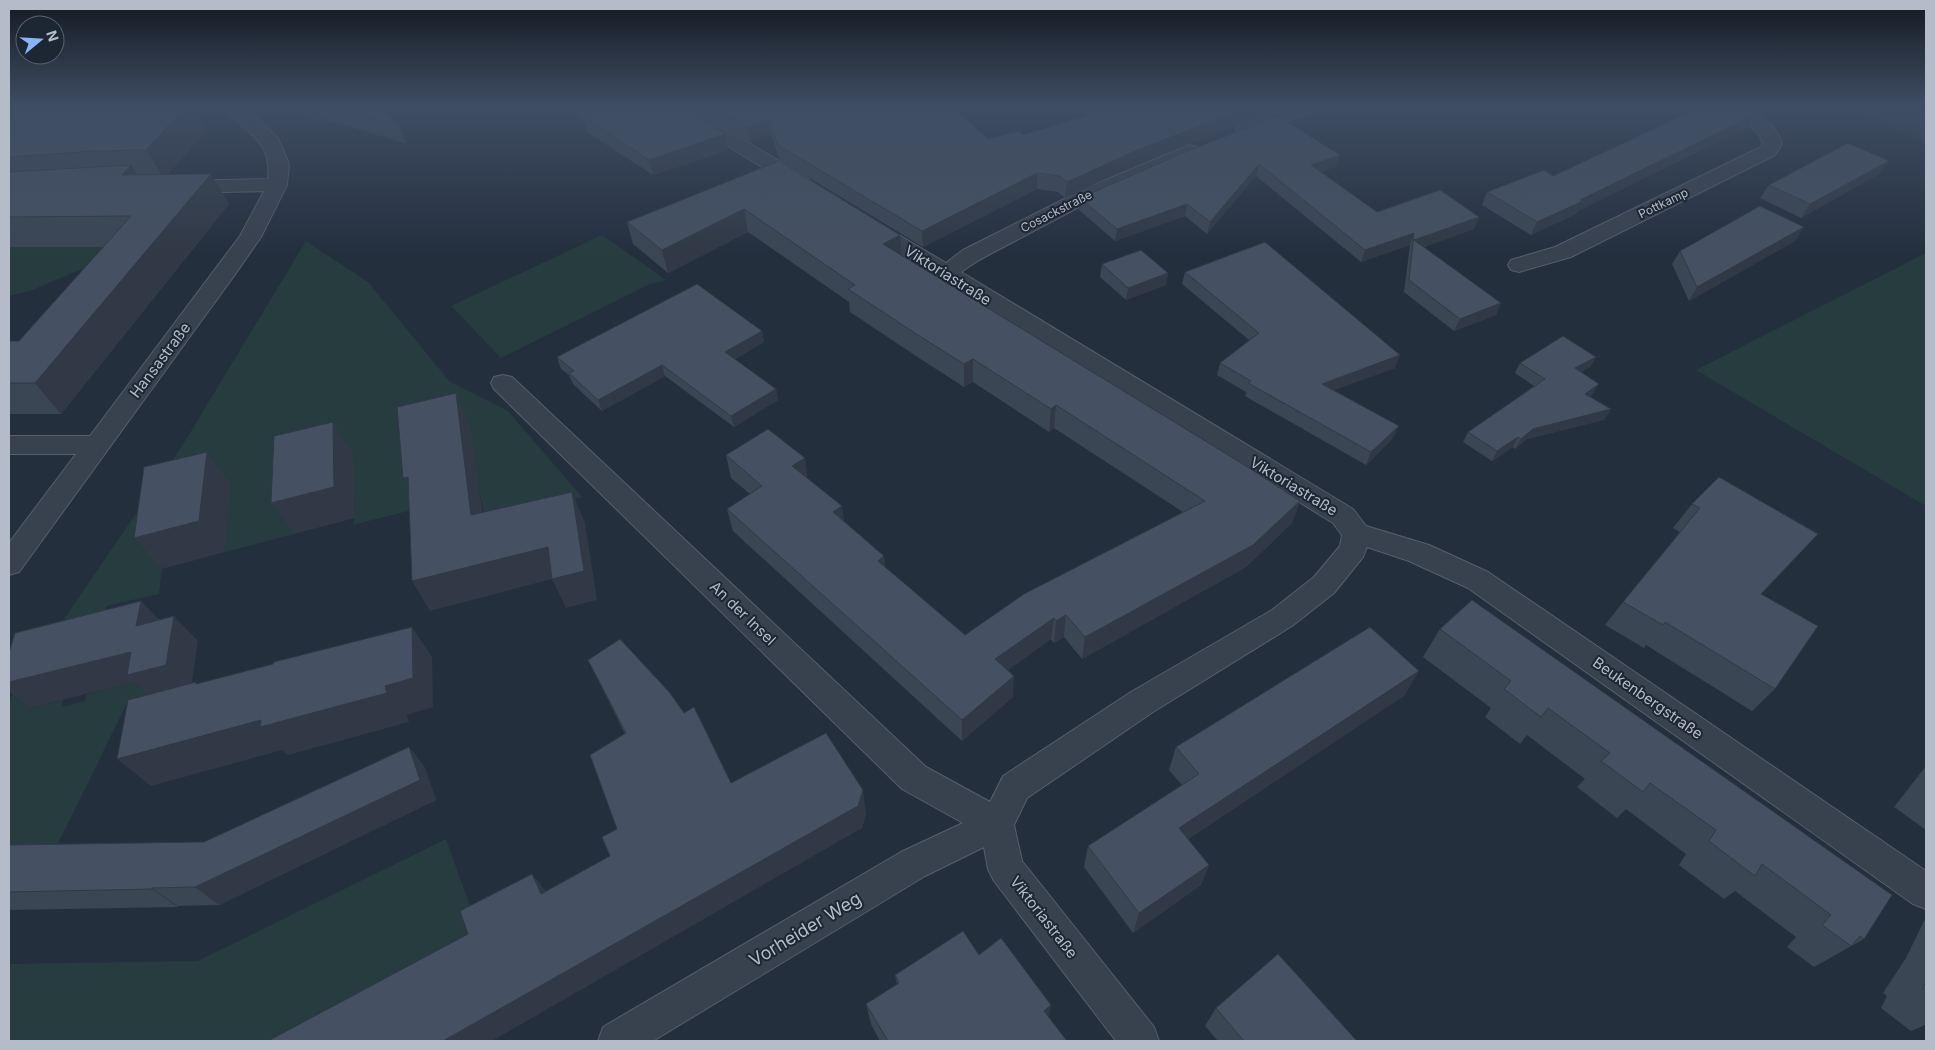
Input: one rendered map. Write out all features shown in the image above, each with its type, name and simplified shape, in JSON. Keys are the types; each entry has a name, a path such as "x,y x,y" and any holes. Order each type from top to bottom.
{"street":[{"name":"Hansastraße","path":"9,564 250,237 277,184 279,164 276,155"},
{"path":"755,155 817,193"},
{"name":"Cosackstraße","path":"945,274 971,255 1091,193 1182,155"},
{"name":"Pottkamp","path":"1519,265 1563,252 1760,155"},
{"path":"162,187 277,184"},
{"name":"Viktoriastraße","path":"850,213 945,274 1343,516 1356,533"},
{"name":"An der Insel","path":"503,383 914,778 997,824"},
{"path":"9,445 97,445"},
{"path":"997,824 1014,787 1142,702 1282,618 1324,585 1353,549 1356,533"},
{"name":"Beukenbergstraße","path":"1356,533 1419,553 1478,580 1926,892"},
{"name":"Viktoriastraße","path":"997,824 1006,869 1140,1041"},
{"name":"Vorheider Weg","path":"617,1041 913,864 997,824"}],"green space":[{"path":"602,235 666,280 650,284 501,358 451,306"},
{"path":"127,239 106,259 30,291 9,296 9,242 39,247 95,247 102,240"},
{"path":"306,241 368,282 450,382 508,411 582,497 485,520 480,493 352,525 355,518 352,453 295,468 294,534 225,552 230,484 170,499 159,594 106,606 97,644 30,708 63,700 62,707 85,701 87,694 156,676 153,699 126,705 48,864 9,864 9,700 184,443"},
{"path":"1926,253 1926,506 1696,370"},
{"path":"446,839 479,931 318,1041 9,1041 9,964 198,961"}],"building":[{"path":"9,155 38,155 9,157"},
{"path":"642,155 664,155 649,160"},
{"path":"795,155 1126,155 1067,182 1059,176 1037,173 922,231"},
{"path":"1179,155 1340,155 1311,165 1377,212 1440,190 1479,217 1414,240 1501,303 1460,319 1409,280 1414,233 1365,250 1259,164 1210,222 1187,204 1117,229 1080,198"},
{"path":"1598,155 1672,155 1580,200 1583,201 1537,222 1487,192 1544,170 1553,176"},
{"path":"1825,155 1875,155 1889,161 1810,204 1769,185"},
{"path":"779,161 900,235 883,244 1243,464 1300,501 1253,545 1085,637 1066,615 1056,621 1054,618 995,659 1014,676 962,720 727,509 762,486 726,455 768,429 805,458 792,466 842,506 833,512 884,556 878,561 965,635 1024,594 1205,501 1056,405 1051,409 973,359 964,364 918,335 848,289 855,285 744,209 662,250 627,222"},
{"path":"131,165 122,175 211,174 35,383 9,383 9,341 19,341 131,216 9,217 9,172"},
{"path":"1760,206 1804,227 1697,287 1680,251"},
{"path":"1265,242 1400,355 1322,384 1399,426 1371,452 1248,383 1251,381 1220,363 1259,333 1185,272"},
{"path":"1141,250 1168,273 1128,288 1102,264"},
{"path":"697,284 762,331 725,352 776,389 731,416 662,365 598,400 569,373 574,371 557,357"},
{"path":"1563,336 1596,357 1575,368 1599,384 1585,394 1611,409 1533,429 1521,439 1518,437 1497,451 1468,432 1545,379 1520,363"},
{"path":"456,393 471,515 572,492 584,571 552,579 548,547 412,581 408,477 403,478 397,407"},
{"path":"333,422 334,487 271,503 274,436"},
{"path":"207,452 199,521 134,538 144,467"},
{"path":"1719,477 1818,534 1761,594 1818,626 1775,689 1665,622 1663,625 1623,602 1700,508 1692,504"},
{"path":"1472,600 1892,895 1864,939 1860,936 1851,946 1822,925 1831,915 1762,864 1755,876 1709,841 1716,830 1650,783 1643,792 1601,761 1610,753 1548,708 1541,717 1504,689 1511,681 1440,629"},
{"path":"141,601 136,626 174,616 166,665 127,675 131,652 9,682 9,653 15,633"},
{"path":"412,627 413,678 385,686 387,693 260,727 261,720 117,759 128,700"},
{"path":"1370,627 1419,671 1179,828 1209,865 1139,913 1088,846 1199,774 1176,747"},
{"path":"620,639 670,693 684,713 694,707 731,783 826,733 863,790 858,806 443,1041 268,1041 468,934 460,911 532,874 541,894 610,856 602,837 617,829 590,755 626,733 588,660"},
{"path":"409,747 420,780 195,887 9,892 9,845 204,842"},
{"path":"963,931 979,955 1001,938 1051,1005 1044,1011 1067,1041 888,1041 866,1004 899,983 895,975"},
{"path":"1278,954 1357,1041 1244,1041 1216,1008"}]}
